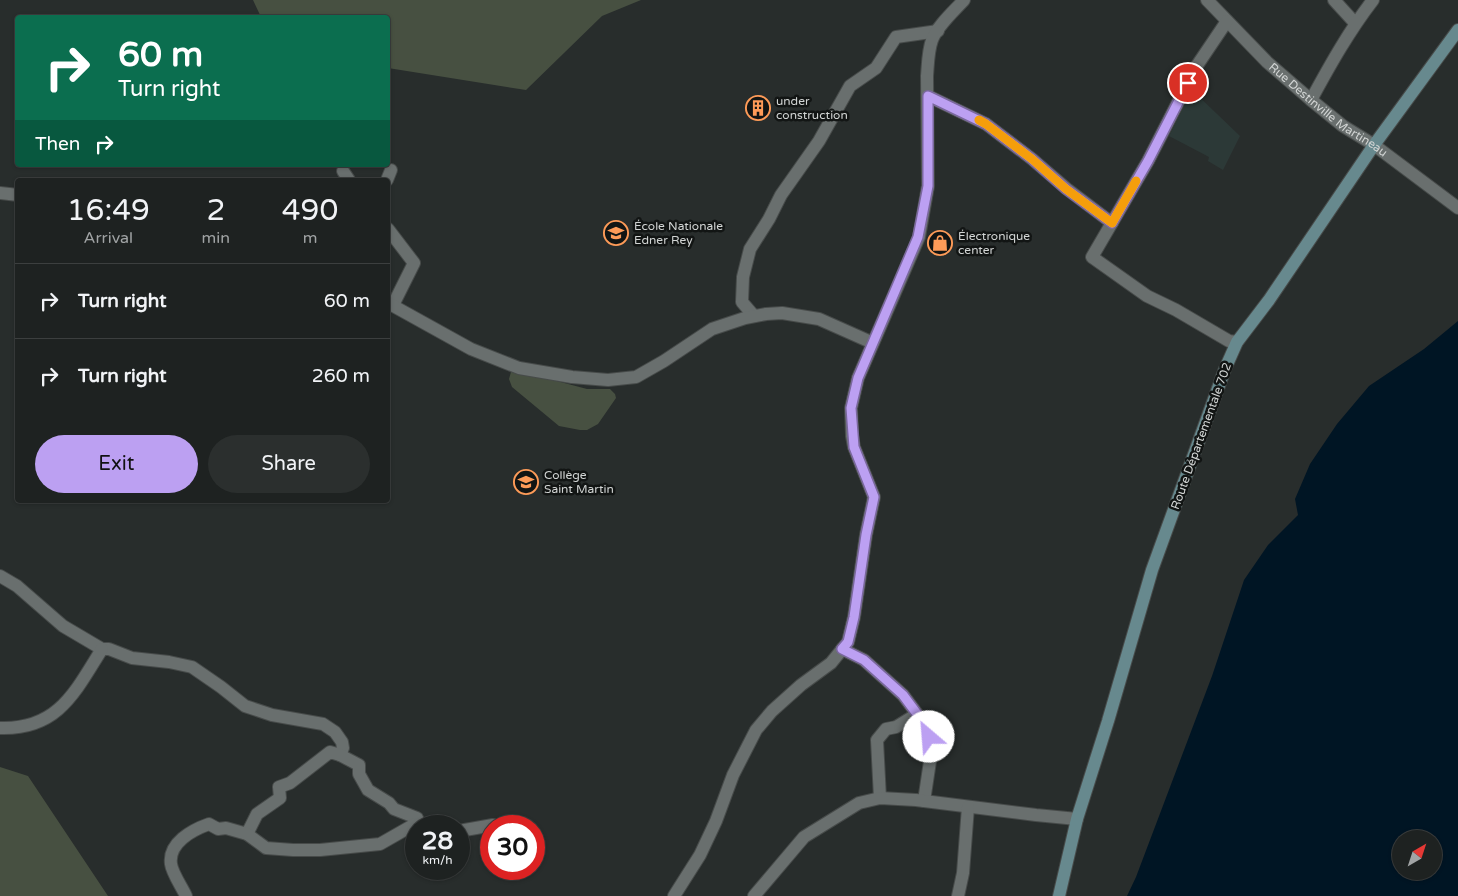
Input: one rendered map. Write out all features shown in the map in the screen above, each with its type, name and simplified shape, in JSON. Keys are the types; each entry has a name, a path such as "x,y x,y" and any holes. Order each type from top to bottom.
{"main road":[{"name":"Route Départementale 702","path":"1059,896 1077,819 1152,570 1225,369 1237,342 1269,300 1374,145 1458,30"}],"street":[{"path":"674,896 700,855 716,822 733,775 756,730 772,711 801,685 831,663 848,642 874,497 854,447 851,408 858,378 918,237 928,186 928,61 932,39 945,20 964,0"},
{"name":"Rue Destinville Martineau","path":"1207,0 1267,62 1311,100 1343,126 1374,145 1458,208"},
{"path":"1334,0 1356,23"},
{"path":"1311,100 1356,23 1374,0"},
{"path":"1227,21 1196,67 1148,161 1092,256 1147,296 1176,310 1229,341 1237,342"},
{"path":"754,316 742,302 743,278 750,249 769,219 781,195 819,142 850,86 876,68 896,37 938,31"},
{"path":"928,96 986,124 1032,159 1066,189 1112,223"},
{"path":"0,193 15,195"},
{"path":"390,232 414,263 390,304 471,348 519,368 572,377 608,380 636,377 712,329 745,318 766,314 782,314 819,319 873,343"},
{"path":"0,576 17,586 63,626 102,649 109,649 132,658 169,662 192,667 246,706 272,715 322,724 334,732 342,742 343,748 340,755"},
{"path":"0,728 15,728 36,724 54,713 69,700 102,649"},
{"path":"842,649 864,660 903,695 926,726 932,748 924,801"},
{"path":"880,798 877,740 886,729 896,726 917,714"},
{"path":"247,834 257,814 280,798 279,787 290,783 330,752 359,765 359,774 368,790 394,808 410,815"},
{"path":"754,896 804,837 859,803 880,798 924,801 1077,819"},
{"path":"959,896 963,873 968,807"},
{"path":"186,896 171,865 171,854 186,834 208,824 218,829 226,828 247,834 266,848 293,850 320,850 380,844 405,830"}],"shaded area":[{"path":"1192,90 1240,136 1223,170 1208,161 1209,157 1169,136"}],"green space":[{"path":"253,0 641,0 602,16 526,90 390,68 390,15 260,15"},
{"path":"519,371 587,389 610,389 616,398 598,424 587,430 559,426 512,387 509,379 511,372"},
{"path":"0,767 28,776 108,896 0,896"}],"water":[{"path":"1458,321 1458,896 1127,896 1136,877 1212,676 1244,580 1268,545 1298,515 1295,499 1310,464 1337,424 1369,386 1424,349"}],"slow traffic":[{"path":"979,120 1032,159 1066,189 1112,223 1136,181"}],"place":[{"name":"under construction","path":"758,108"},
{"name":"École Nationale Edner Rey","path":"616,233"},
{"name":"Électronique center","path":"940,243"},
{"name":"Collège Saint Martin","path":"526,482"}],"route":[{"path":"929,737 926,726 903,695 864,660 842,649 848,642 854,617 866,535 874,497 854,447 851,408 858,378 918,237 928,186 928,96 986,124 1032,159 1066,189 1112,223 1148,161 1188,83"}]}
